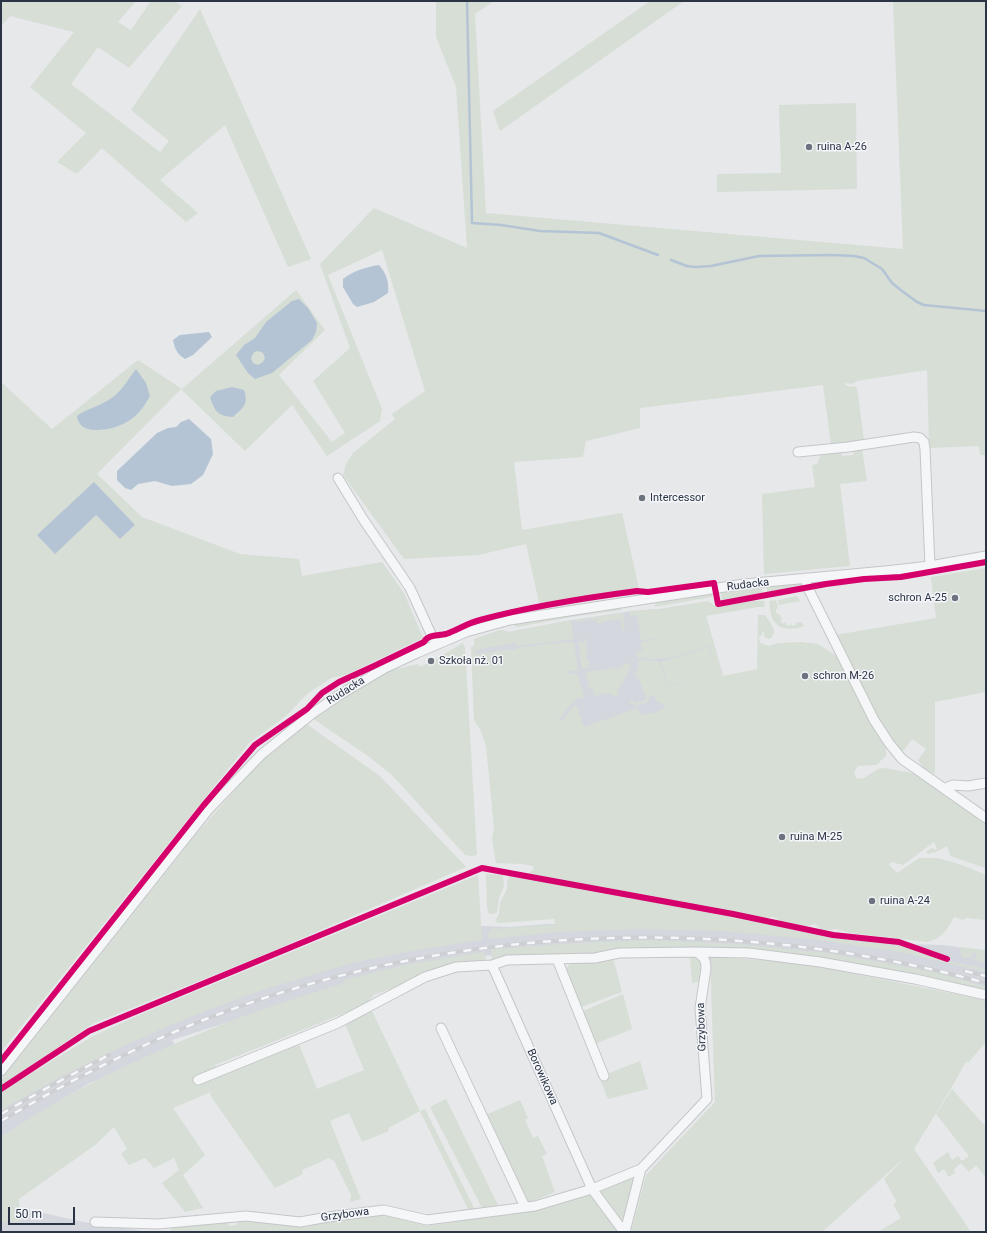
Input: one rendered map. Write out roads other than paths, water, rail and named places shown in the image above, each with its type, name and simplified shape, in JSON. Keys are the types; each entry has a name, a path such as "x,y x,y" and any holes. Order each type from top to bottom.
{"street":[{"path":"798,452 848,447 914,437 920,438 924,442 925,449 930,566"},
{"path":"338,478 363,519 410,588 436,645"},
{"name":"Rudacka","path":"1,1071 208,810 262,754 305,718 341,694 385,668 476,629 510,620 744,584 930,566 986,556"},
{"path":"805,578 811,595 868,708 889,743 902,759 986,818"},
{"path":"947,790 948,787 952,785 968,786 986,783"},
{"path":"198,1080 338,1023 425,977 456,967 492,966 507,960 595,958 619,952 749,953 820,962 915,979 986,995"},
{"name":"Grzybowa","path":"95,1222 159,1228 246,1216 300,1222 384,1210 427,1220 535,1206 592,1189 641,1169 707,1099 700,1008 706,963 704,958 696,952"},
{"path":"557,959 604,1076"},
{"name":"Borowikowa","path":"492,966 592,1189"},
{"path":"442,1028 525,1207"},
{"path":"625,1232 641,1169"},
{"path":"592,1189 625,1232"}],"water":[{"path":"379,265 384,271 388,285 388,293 374,302 357,307 353,304 343,287 343,279 360,270"},
{"path":"299,299 308,308 317,323 316,332 312,340 272,373 255,379 248,373 236,355 244,345 255,338 266,322 292,301","holes":["258,351 263,353 265,358 263,362 258,365 253,363 251,358 254,352"]},
{"path":"209,332 212,337 193,355 185,359 177,351 173,340 180,335"},
{"path":"136,369 146,383 150,396 144,406 130,420 117,426 100,430 84,428 79,423 77,416 116,395"},
{"path":"232,387 244,390 246,399 242,408 233,417 224,416 216,410 210,397 216,391"},
{"path":"189,419 211,439 213,454 203,475 191,484 172,486 155,481 138,484 131,490 125,488 117,480 117,471 157,433 168,428 176,427 181,422"},
{"path":"94,482 135,525 120,539 96,515 55,554 37,535"}],"waterway":[{"path":"467,1 472,223 501,225 540,231 599,233 658,255"},
{"path":"671,260 687,266 695,267 711,266 759,256 854,256 864,258 882,269 892,283 917,302 924,305 986,311"}],"railway":[{"path":"1,1121 89,1072 134,1050 179,1030 276,994 375,967 476,949 579,939 682,938 784,945 886,960 986,983"},
{"path":"965,971 986,976"},
{"path":"1,1114 109,1055"}],"place":[{"name":"ruina A-26","path":"809,147"},
{"name":"Intercessor","path":"642,498"},
{"name":"schron A-25","path":"955,598"},
{"name":"Szkoła nż. 01","path":"431,661"},
{"name":"schron M-26","path":"805,676"},
{"name":"ruina M-25","path":"782,837"},
{"name":"ruina A-24","path":"872,901"}]}
